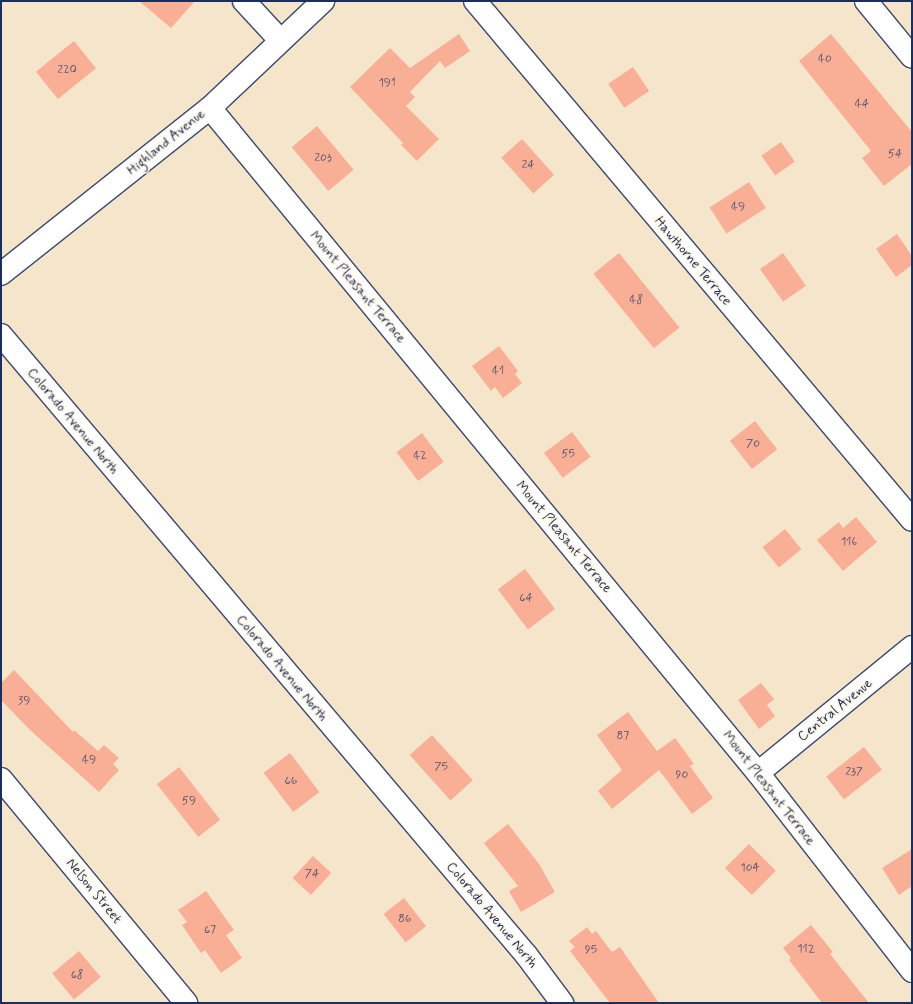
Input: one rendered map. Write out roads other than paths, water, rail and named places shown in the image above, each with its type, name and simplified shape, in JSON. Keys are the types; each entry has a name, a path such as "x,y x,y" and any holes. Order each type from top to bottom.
{"street":[{"path":"244,1 280,40"},
{"name":"Highland Avenue","path":"1,274 210,108 322,1"},
{"name":"Hawthorne Terrace","path":"475,1 912,520"},
{"path":"866,1 912,57"},
{"name":"Mount Pleasant Terrace","path":"210,108 758,773 912,971"},
{"name":"Colorado Avenue North","path":"1,335 527,956 562,1003"},
{"name":"Central Avenue","path":"758,773 912,647"},
{"name":"Nelson Street","path":"1,779 186,1003"}]}
